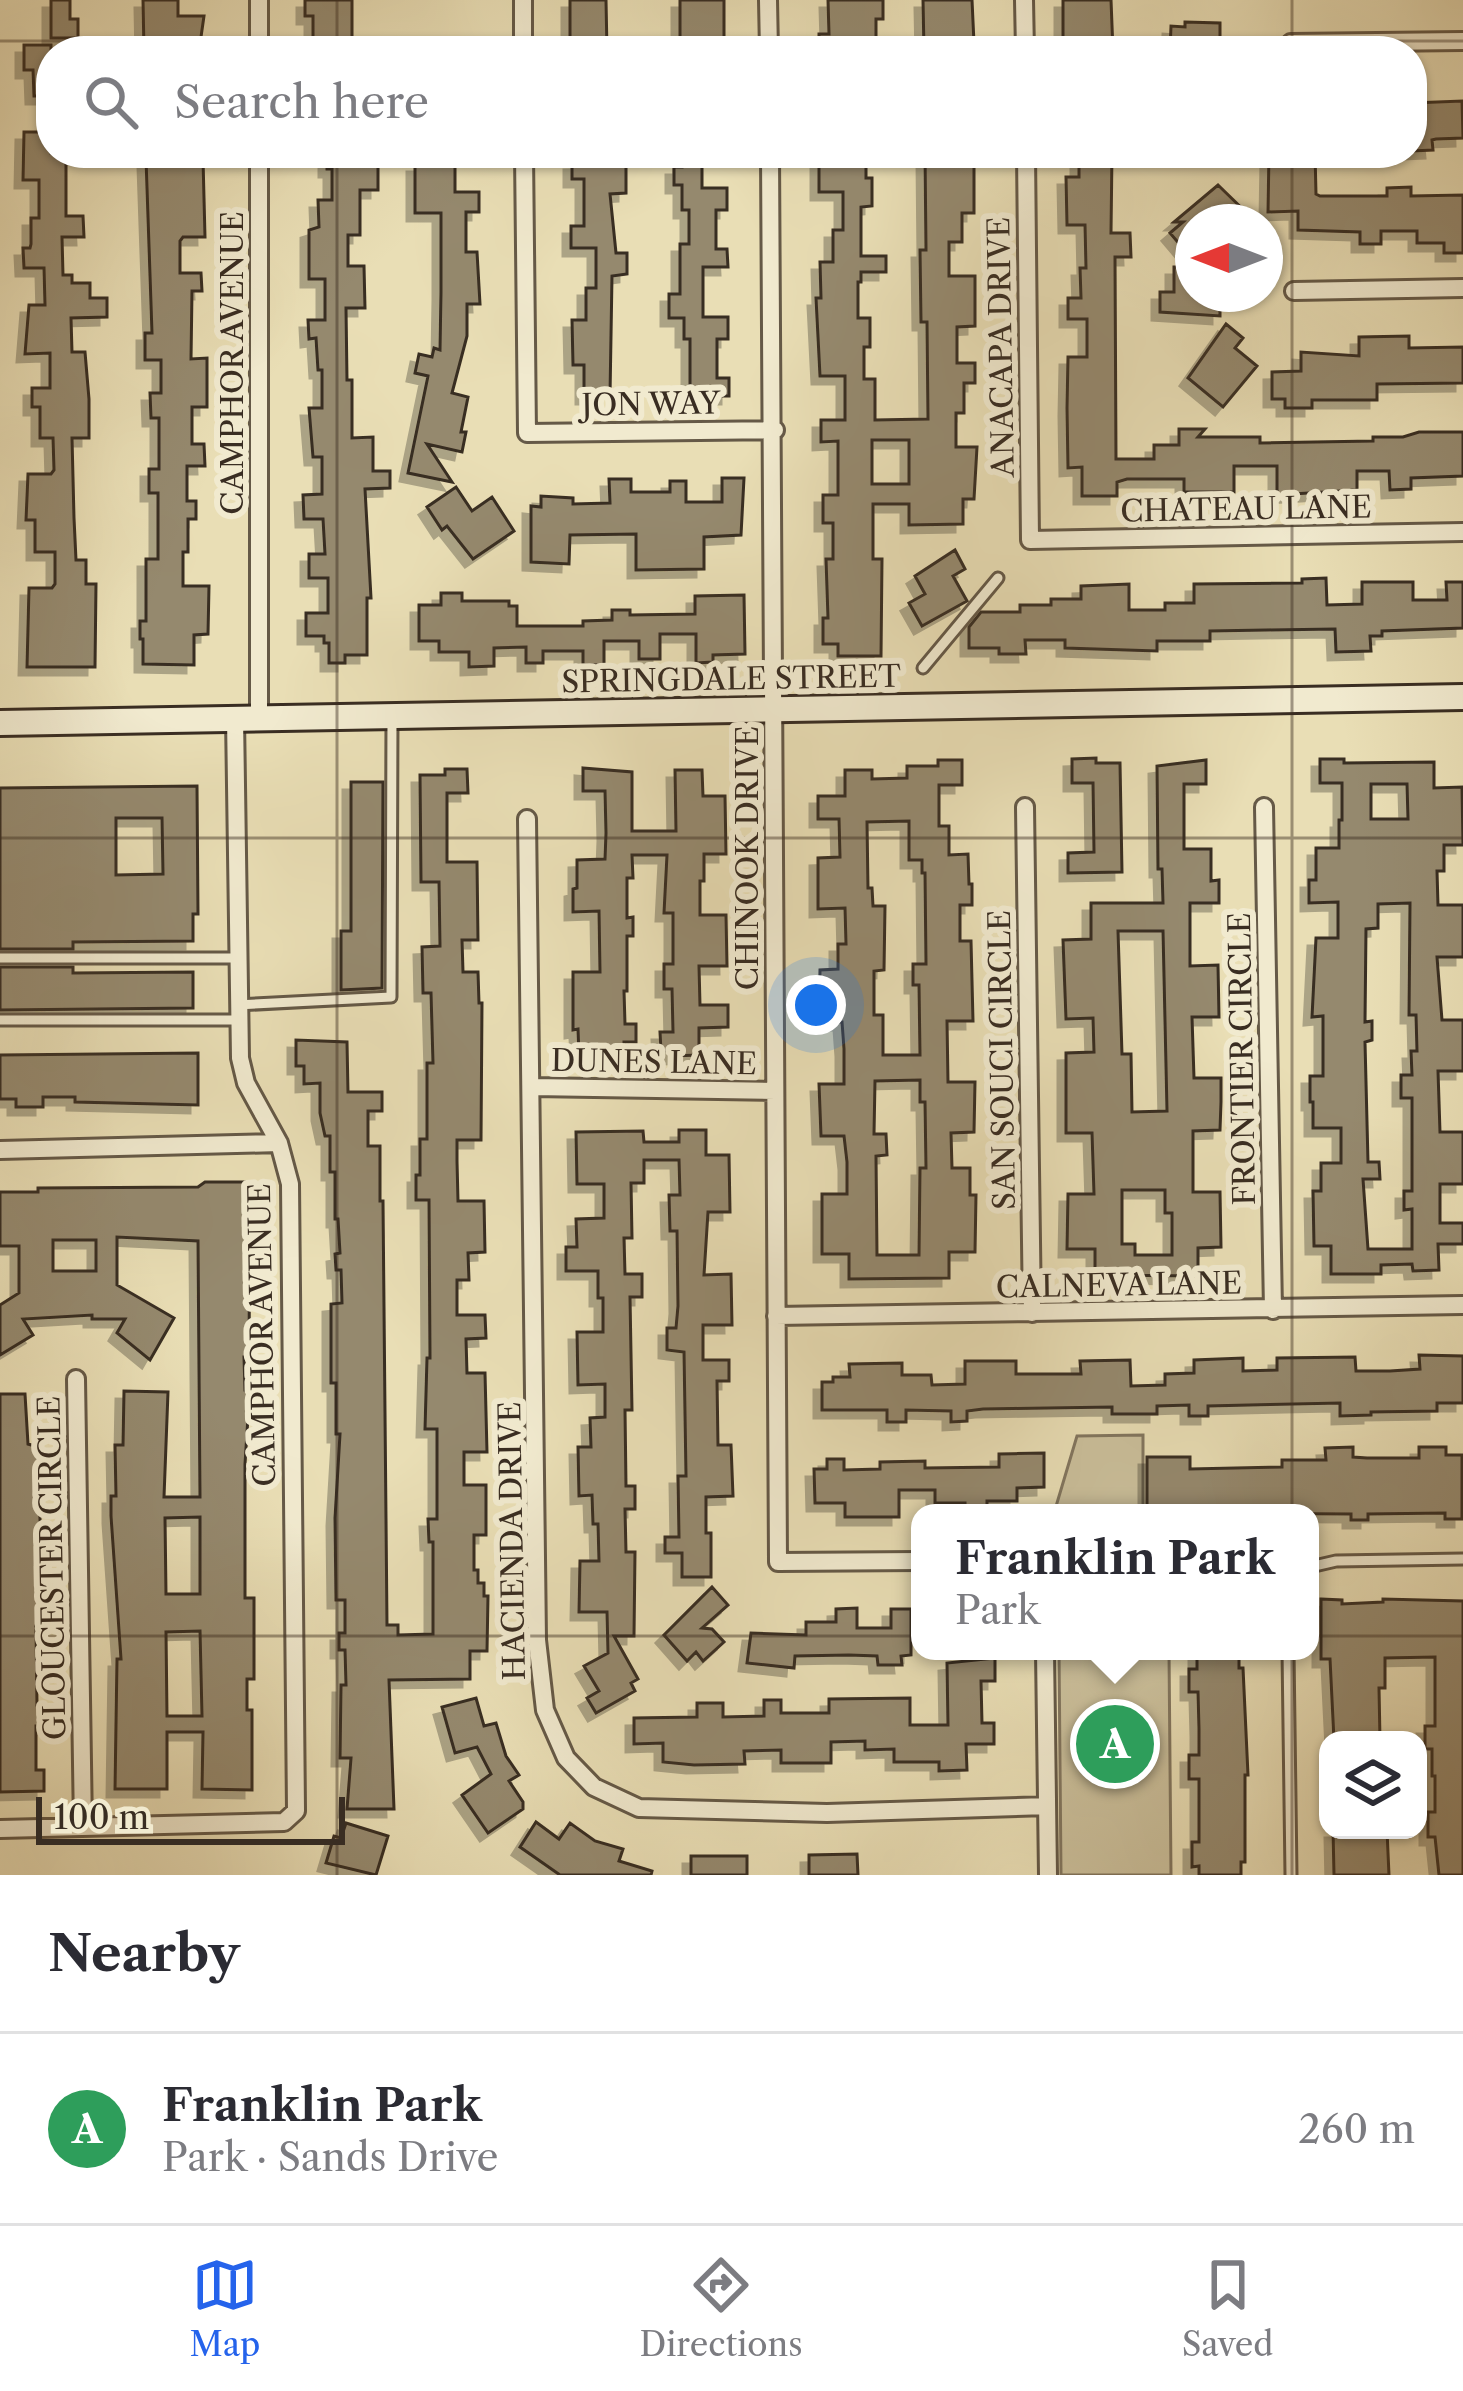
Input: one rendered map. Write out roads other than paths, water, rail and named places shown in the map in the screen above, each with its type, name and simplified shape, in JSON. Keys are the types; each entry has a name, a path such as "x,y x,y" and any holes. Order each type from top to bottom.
{"main road":[{"name":"SPRINGDALE STREET","path":"0,723 1463,697"}],"street":[{"path":"259,0 259,36"},
{"path":"523,0 524,36"},
{"path":"768,0 769,36"},
{"path":"1024,0 1024,36"},
{"path":"1427,41 1463,41"},
{"name":"CAMPHOR AVENUE","path":"82,1827 284,1822 296,1811 290,1184 279,1143 246,1083 237,1012 259,168"},
{"name":"JON WAY","path":"524,168 527,433 775,430"},
{"name":"CHINOOK DRIVE","path":"770,168 778,1562 911,1561"},
{"name":"ANACAPA DRIVE","path":"1026,168 1030,540"},
{"path":"1294,291 1463,287"},
{"name":"CHATEAU LANE","path":"1030,540 1463,532"},
{"name":"SAN SOUCI CIRCLE","path":"1025,807 1032,1313"},
{"name":"FRONTIER CIRCLE","path":"1264,807 1273,1310"},
{"name":"HACIENDA DRIVE","path":"527,819 537,1640 544,1710 566,1758 595,1787 639,1808 827,1813 1047,1806"},
{"name":"DUNES LANE","path":"533,1087 775,1091"},
{"path":"0,1150 279,1143"},
{"name":"CALNEVA LANE","path":"776,1316 1463,1305"},
{"name":"GLOUCESTER CIRCLE","path":"76,1379 82,1827"},
{"path":"1045,1660 1048,1875"},
{"path":"0,1829 82,1827"}],"lane":[{"path":"923,668 998,578"},
{"path":"0,1020 237,1012 391,997 392,715"},
{"path":"0,958 237,958"},
{"path":"1319,1565 1463,1559"},
{"path":"1288,1660 1291,1875"}],"place":[{"name":"Franklin Park","path":"1115,1744"}]}
